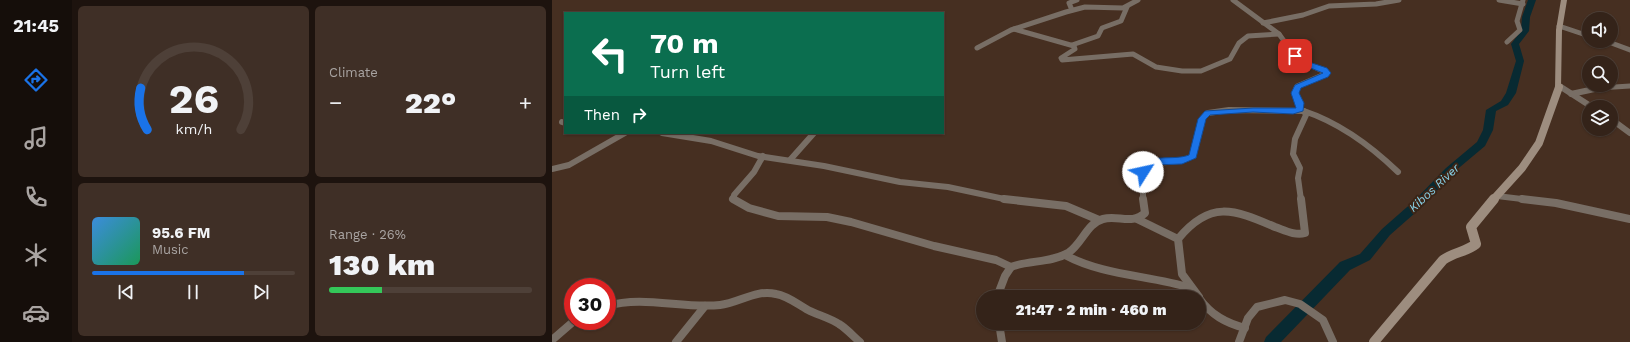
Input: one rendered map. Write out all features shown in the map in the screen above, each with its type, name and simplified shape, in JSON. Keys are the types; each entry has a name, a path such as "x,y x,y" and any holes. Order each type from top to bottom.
{"main road":[{"path":"1374,342 1443,260 1452,253 1472,247 1476,244 1471,227 1522,168 1539,142 1559,86 1557,68 1559,26 1564,0"}],"street":[{"path":"1072,10 1070,3 1077,0"},
{"path":"977,48 1014,29 1072,10 1085,7 1127,7 1138,0"},
{"path":"1178,239 1189,226 1207,214 1216,212 1253,218 1292,233 1305,233 1298,178 1300,168 1293,154 1295,139 1306,115 1302,110 1295,93 1297,86 1326,75 1327,73 1324,70 1297,59 1279,34 1233,0"},
{"path":"1345,0 1353,6"},
{"path":"1263,22 1297,17 1329,6 1380,4 1399,0"},
{"path":"1499,0 1523,2 1516,21 1520,30 1506,42"},
{"path":"1014,29 1072,45 1098,36 1102,28 1121,21 1127,7"},
{"path":"1559,26 1582,34"},
{"path":"1072,45 1075,49 1061,59 1134,54 1144,62 1156,67 1182,71 1201,71 1230,59 1239,43 1248,36 1279,34"},
{"path":"1618,46 1630,50"},
{"path":"1559,86 1582,101"},
{"path":"1571,94 1605,87 1630,86"},
{"path":"1137,219 1145,213 1143,167 1150,162 1182,161 1193,156 1197,136 1205,114 1213,111 1293,112 1302,110 1315,114 1355,137 1387,161 1398,172"},
{"path":"1618,124 1630,133"},
{"path":"552,169 569,165 623,134"},
{"path":"668,134 711,141 763,156 900,182 948,187 1009,200 1041,202 1066,206 1099,220 1112,218 1137,219 1178,239 1182,274 1191,288"},
{"path":"790,160 813,134"},
{"path":"763,156 759,168 734,195 733,199 736,202 749,208 778,216 815,216 851,222 934,246 996,260 1011,267 1065,255 1099,220"},
{"path":"1497,196 1556,203 1630,219"},
{"path":"1065,255 1072,259 1108,270 1179,283 1191,288"},
{"path":"1000,290 1005,276 1011,267"},
{"path":"616,303 705,306 736,302 755,294 765,292 780,294 840,324 860,342"},
{"path":"1239,342 1248,318 1257,307 1286,300 1300,304 1323,320 1333,342"},
{"path":"676,342 705,306"},
{"path":"1206,308 1220,320 1245,328"},
{"path":"552,340 564,330"},
{"path":"999,330 1002,342"}],"waterway":[{"name":"Kibos River","path":"1271,342 1335,278 1345,266 1365,257 1386,232 1419,203 1450,170 1481,144 1488,130 1491,110 1505,103 1511,93 1520,61 1515,44 1525,31 1526,17 1532,0"}],"route":[{"path":"1143,172 1143,167 1150,162 1182,161 1193,156 1197,136 1205,114 1213,111 1253,110 1293,112 1300,110 1300,103 1295,93 1297,86 1326,75 1327,73 1324,70 1297,59 1295,56"}]}
